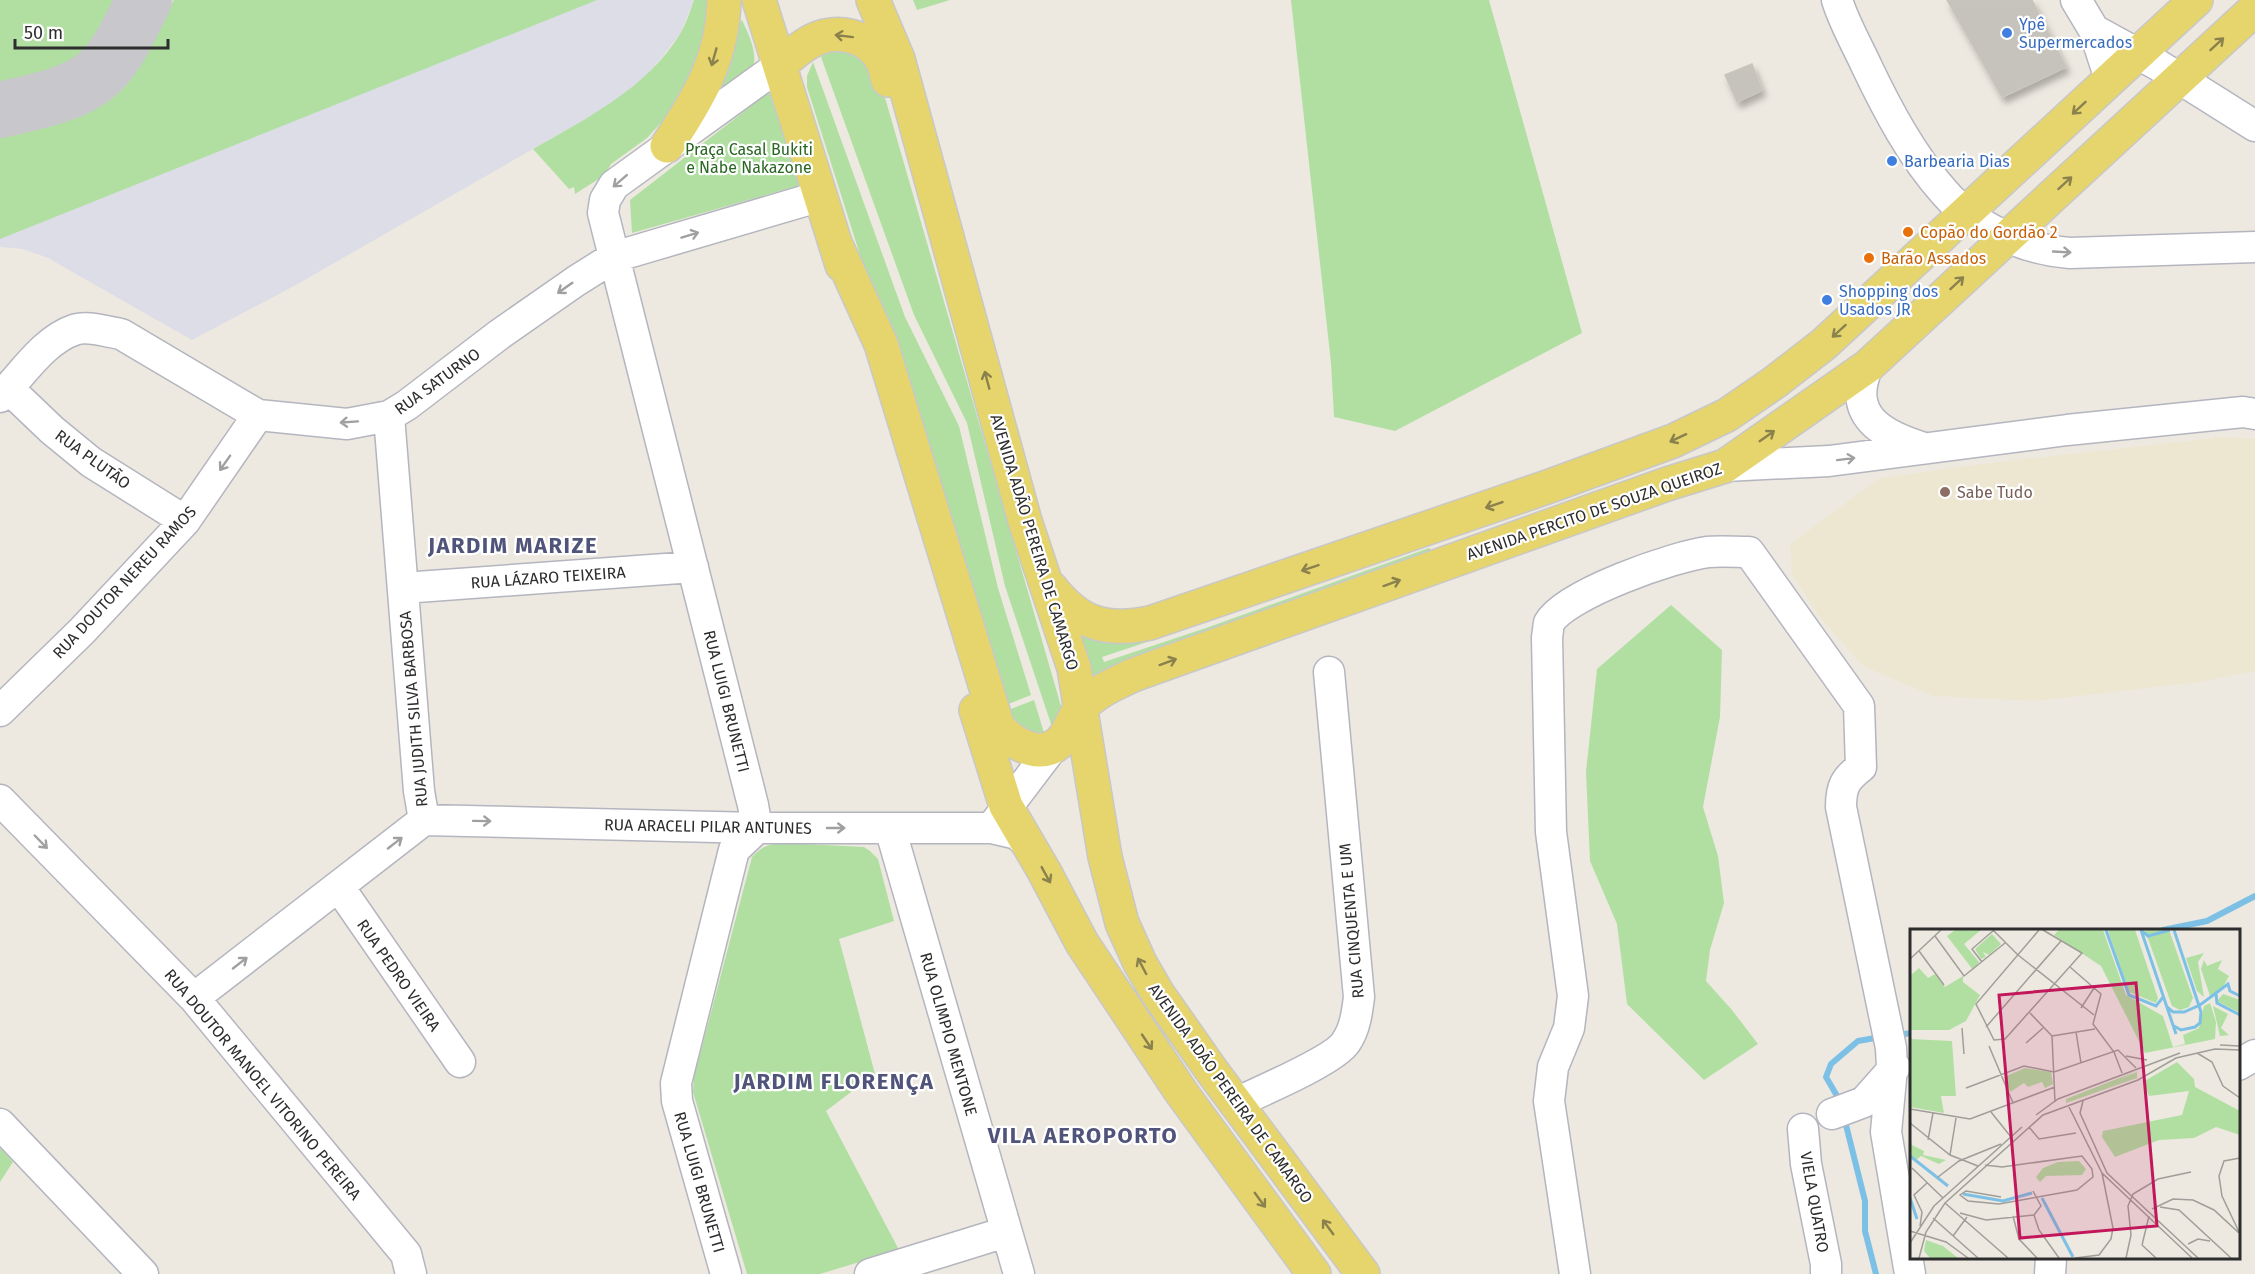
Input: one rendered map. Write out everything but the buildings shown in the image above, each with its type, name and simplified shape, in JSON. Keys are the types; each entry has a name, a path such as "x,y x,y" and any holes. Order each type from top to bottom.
{"main road":[{"path":"667,146 696,102 709,75 718,43 724,0"},
{"path":"759,0 836,245 999,817 1028,844 1082,943 1141,1033 1181,1092 1314,1274"},
{"name":"AVENIDA ADÃO PEREIRA DE CAMARGO","path":"873,0 898,59 1043,577 1074,668 1105,857 1122,923 1140,963 1158,994 1363,1274"},
{"path":"1043,577 1064,605 1083,619 1108,626 1139,625 1516,498 1673,441 1727,415 1824,344 1944,234 1956,203 2110,79 2196,0"},
{"name":"AVENIDA PERCITO DE SOUZA QUEIROZ","path":"1080,709 1106,689 1126,678 1667,484 1725,466 1868,366 2255,9"},
{"path":"780,64 810,41 827,34 846,34 862,39 873,49 882,61 939,246 967,309"},
{"path":"795,113 793,88 795,75 810,41"},
{"path":"836,245 881,344 998,727 1009,740 1027,749 1053,748 1065,737 1080,709"},
{"path":"1088,756 1091,737 1100,712 1126,678"}],"street":[{"path":"1837,0 1883,100 1919,159 1956,203 2007,236 2049,252 2255,248"},
{"path":"2076,1 2094,30 2110,79"},
{"path":"2094,30 2180,79 2255,126"},
{"path":"650,246 627,243 616,236 603,213 605,200 614,185 780,64"},
{"path":"614,257 821,196"},
{"name":"RUA LUIGI BRUNETTI","path":"603,213 757,828 734,850 676,1083 677,1101 726,1274"},
{"name":"RUA SATURNO","path":"4,392 51,342 75,329 98,330 121,334 258,415 347,424 389,416 519,321 614,257"},
{"path":"1868,366 1861,393 1862,403 1872,422 1893,437 1927,448"},
{"name":"RUA PLUTÃO","path":"4,392 91,462 184,521"},
{"path":"1725,466 1829,461 2078,429 2242,412 2255,414"},
{"name":"RUA DOUTOR NEREU RAMOS","path":"0,711 82,631 184,521 258,415"},
{"name":"RUA JUDITH SILVA BARBOSA","path":"194,998 424,820 419,791 389,416"},
{"path":"1575,1274 1549,1101 1553,1067 1569,1029 1573,996 1551,832 1547,637 1549,623 1564,609 1584,596 1654,565 1708,552 1749,552 1859,706 1861,767 1850,776 1841,791 1841,807 1886,1017 1898,1059 1886,1132 1910,1274"},
{"name":"RUA LÁZARO TEIXEIRA","path":"403,588 693,567"},
{"name":"RUA CINQUENTA E UM","path":"1236,1103 1326,1059 1346,1043 1356,1021 1359,997 1329,672"},
{"path":"999,817 1053,748"},
{"name":"RUA DOUTOR MANOEL VITORINO PEREIRA","path":"0,800 194,998 406,1254 411,1274"},
{"name":"RUA ARACELI PILAR ANTUNES","path":"424,820 757,828 890,828 999,817"},
{"name":"RUA OLIMPIO MENTONE","path":"890,828 1019,1274"},
{"name":"RUA PEDRO VIEIRA","path":"339,887 460,1062"},
{"path":"2240,1064 2255,1055"},
{"path":"1832,1114 1864,1102 1898,1059"},
{"path":"0,1124 143,1274"},
{"name":"VIELA QUATRO","path":"1803,1129 1806,1164 1826,1274"},
{"path":"870,1274 1006,1232"},
{"path":"2050,1274 2051,1259"}],"shaded area":[{"path":"0,0 694,0 680,34 635,87 601,110 294,286 192,340 48,258 23,249 0,247"},
{"path":"2223,437 2255,439 2255,671 2200,682 2035,701 1933,696 1863,666 1818,615 1792,574 1790,544 1880,478 1980,464"}],"green space":[{"path":"0,0 121,0 95,43 76,65 51,76 0,87"},
{"path":"174,0 597,0 0,239 0,134 63,119 100,102 133,67"},
{"path":"694,0 709,0 709,10 696,69 669,114 647,138 611,164 605,175 575,194 574,187 569,189 533,149 614,100 650,71 680,34"},
{"path":"913,0 950,0 917,10"},
{"path":"1291,0 1489,0 1582,333 1395,431 1334,417 1331,363"},
{"path":"742,20 753,46 753,68 742,79 717,93 731,59 739,23"},
{"path":"845,46 877,70 1061,706 1061,712 1052,727 1005,586 967,423 914,315 821,57 830,49"},
{"path":"813,62 905,317 959,426 998,588 1031,695 996,709 902,388 807,87 807,76"},
{"name":"Praça Casal Bukiti e Nabe Nakazone","path":"769,92 801,185 632,233 630,200"},
{"path":"1427,543 1219,618 1102,657 1104,662 1429,548 1431,550 1095,676 1090,677 1074,631"},
{"path":"1671,605 1722,650 1720,717 1703,807 1718,856 1724,903 1710,950 1706,981 1758,1044 1704,1080 1627,1004 1617,924 1590,861 1586,772 1597,669"},
{"path":"1034,700 1045,736 1038,740 998,714"},
{"path":"784,843 864,847 878,859 894,921 839,939 875,1074 826,1111 899,1250 820,1274 747,1274 693,1092 694,1077 752,857 766,846"},
{"path":"0,1148 13,1162 0,1182"}],"waterway":[{"path":"2168,929 2207,921 2255,896"},
{"path":"1897,1035 1910,1033"},
{"path":"1840,1101 1826,1077 1831,1064 1858,1041 1881,1037"},
{"path":"1844,1117 1865,1201 1865,1231 1876,1274"}],"taxiway":[{"path":"0,110 55,96 93,78 115,53 144,0"}],"place":[{"name":"Ypê Supermercados","path":"2007,33"},
{"name":"Barbearia Dias","path":"1892,161"},
{"name":"Copão do Gordão 2","path":"1908,232"},
{"name":"Barão Assados","path":"1869,258"},
{"name":"Shopping dos Usados JR","path":"1827,300"},
{"name":"Sabe Tudo","path":"1945,492"}],"district":[{"name":"JARDIM MARIZE","path":"513,545"},
{"name":"JARDIM FLORENÇA","path":"834,1081"},
{"name":"VILA AEROPORTO","path":"1083,1135"}]}
